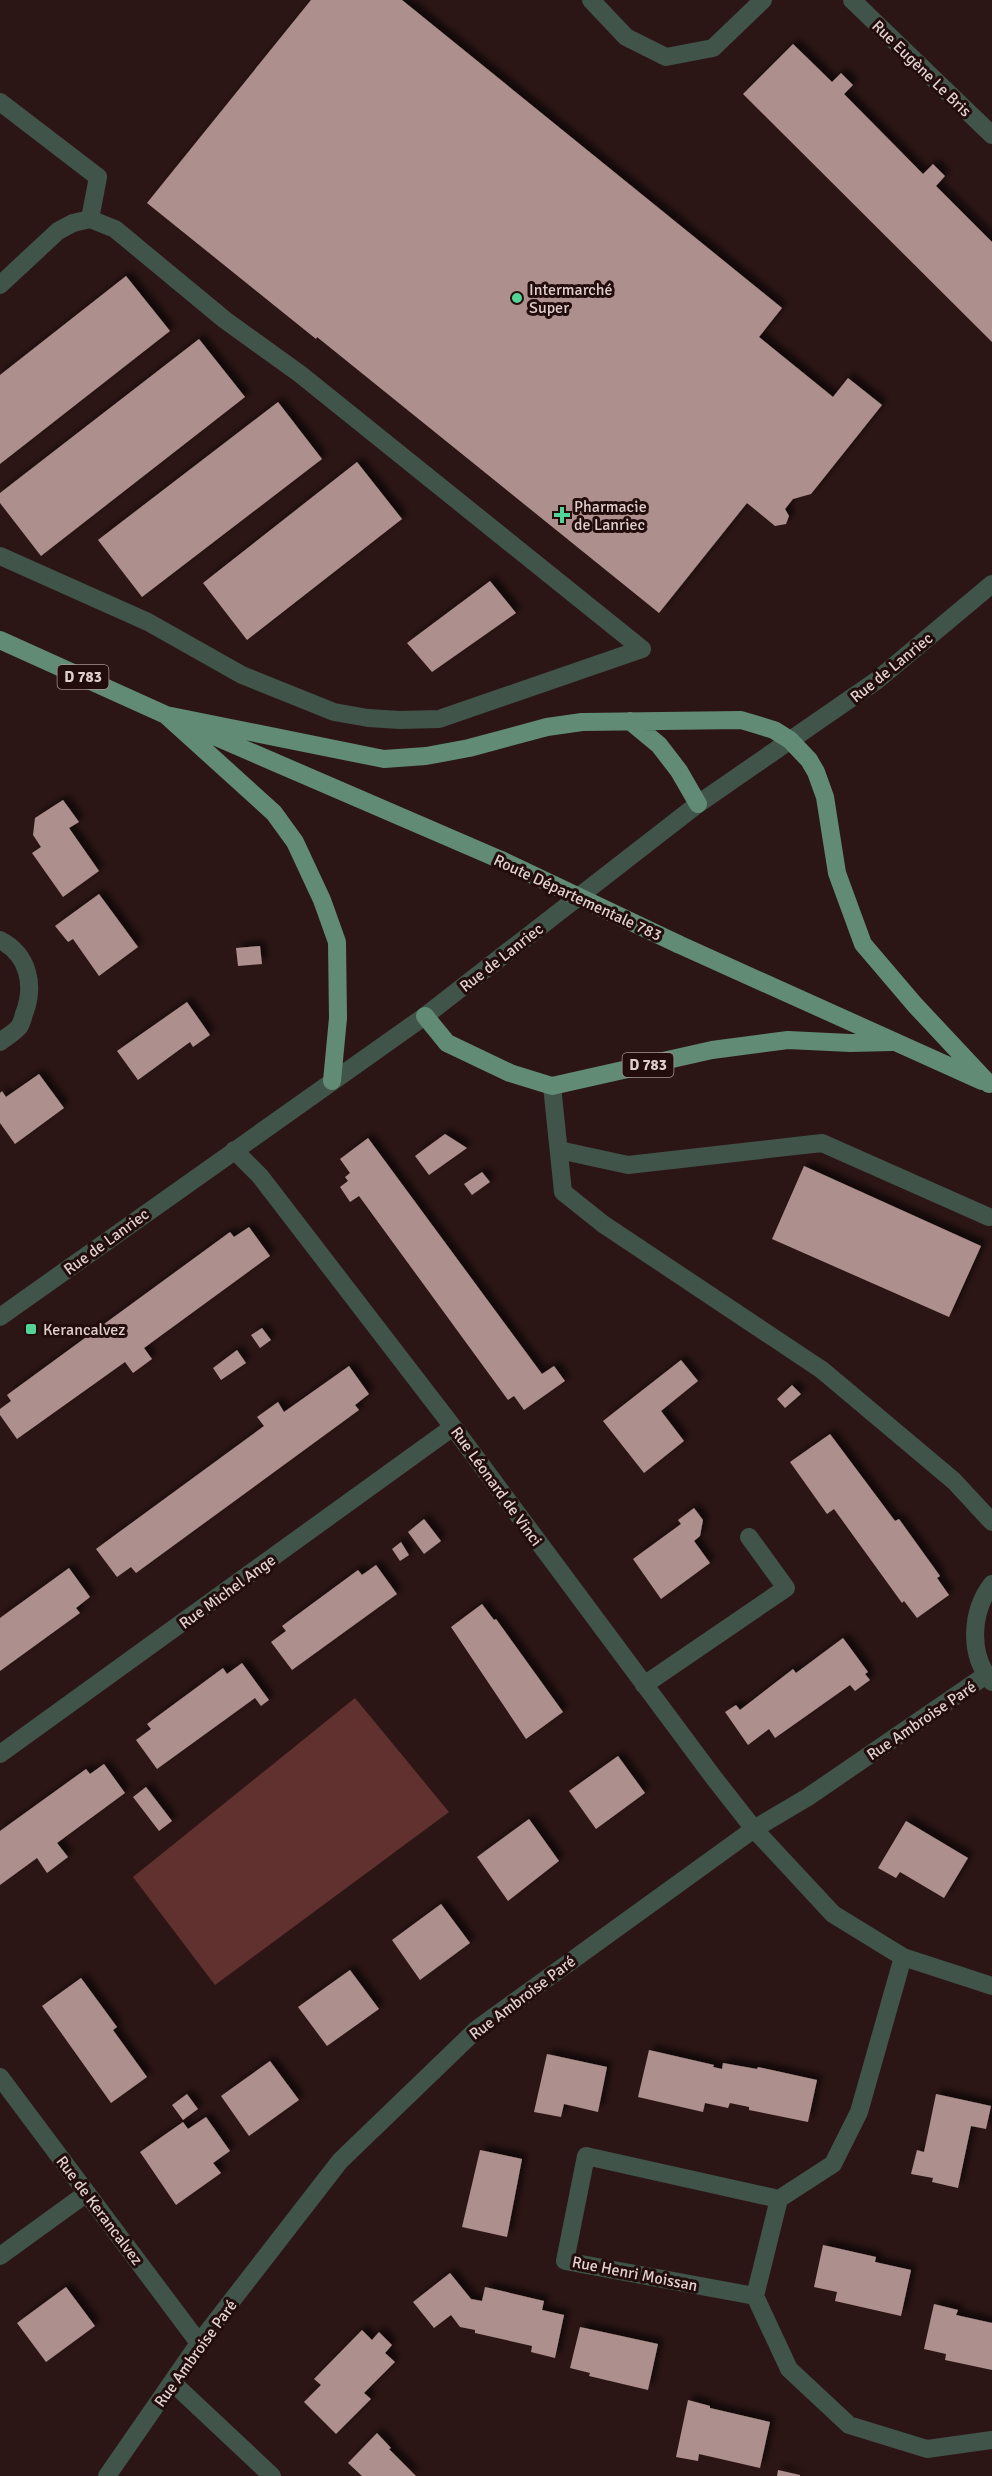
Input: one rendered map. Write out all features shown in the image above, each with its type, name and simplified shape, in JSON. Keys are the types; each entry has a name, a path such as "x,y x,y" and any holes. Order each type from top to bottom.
{"main road":[{"name":"D 783","path":"0,640 166,715 384,759 426,756 469,748 547,727 582,722 741,720 774,730 790,740"},
{"path":"166,715 274,813 295,842 322,900 337,942 338,1018 332,1081"},
{"name":"Route Départementale 783","path":"166,715 501,860 678,944 991,1085"},
{"path":"630,721 660,745 679,771 698,804"},
{"path":"790,740 809,760 825,797 837,873 862,944 915,1005 991,1085"},
{"name":"D 783","path":"425,1016 447,1043 510,1073 552,1086 712,1050 788,1040 850,1044 892,1042"}],"street":[{"path":"591,0 626,37 666,57 713,48 763,0"},
{"name":"Rue Eugène Le Bris","path":"862,3 992,135"},
{"path":"0,102 98,177 90,219"},
{"path":"0,285 58,231 73,223 90,219 115,229 225,320 300,374 642,649 439,719 400,720 334,712 242,675 148,622 0,556"},
{"name":"Rue de Lanriec","path":"0,1317 425,1016 698,804 876,681 992,584"},
{"path":"0,940 19,956 25,966 30,985 30,998 20,1026 0,1042"},
{"path":"552,1086 563,1192 603,1224 822,1370 954,1480 992,1522"},
{"path":"559,1150 628,1165 822,1143 989,1217"},
{"name":"Rue Léonard de Vinci","path":"234,1150 252,1165 453,1427 754,1829 833,1914 903,1957 992,1986"},
{"name":"Rue Michel Ange","path":"0,1754 453,1427"},
{"path":"644,1685 786,1588 748,1537"},
{"path":"989,1678 974,1639 977,1610 992,1584"},
{"name":"Rue Ambroise Paré","path":"107,2476 199,2343 340,2161 477,2029 754,1829 808,1797 989,1678"},
{"path":"903,1957 859,2112 833,2164 779,2199 755,2296 789,2369 849,2425 927,2449 992,2440"},
{"name":"Rue de Kerancalvez","path":"0,2076 199,2343"},
{"name":"Rue Henri Moissan","path":"755,2296 566,2261 586,2156 779,2199"},
{"path":"0,2256 87,2193"},
{"path":"173,2383 272,2476"}],"shaded area":[{"path":"355,1698 449,1812 215,1985 133,1877"}],"building":[{"name":"Intermarché Super","path":"311,0 402,0 782,308 759,337 833,397 848,378 882,405 811,494 793,499 785,509 789,516 786,524 775,526 747,503 659,613 147,203"},
{"path":"793,44 832,82 841,73 853,85 844,94 923,174 933,164 945,176 936,186 992,242 992,342 743,94"},
{"path":"126,276 170,331 0,464 0,375"},
{"path":"199,339 245,397 41,556 0,503 0,493"},
{"path":"278,402 322,459 142,597 98,540"},
{"path":"357,462 402,519 247,640 203,583"},
{"path":"490,581 516,613 432,672 407,643"},
{"path":"63,800 79,822 69,828 99,871 63,897 32,853 41,847 33,835 35,818"},
{"path":"99,894 138,947 99,976 73,939 68,942 55,926"},
{"path":"260,946 262,964 238,966 236,948"},
{"path":"187,1002 210,1035 193,1047 190,1042 138,1080 117,1051"},
{"path":"39,1074 64,1108 15,1144 0,1123 0,1093 2,1091 6,1097"},
{"path":"445,1134 467,1148 429,1175 415,1156"},
{"path":"368,1138 542,1374 554,1366 565,1381 524,1410 514,1396 508,1400 359,1196 350,1202 340,1187 348,1181 345,1177 350,1173 340,1159"},
{"path":"804,1166 981,1246 949,1317 772,1239"},
{"path":"482,1172 490,1182 472,1195 464,1184"},
{"path":"249,1227 270,1256 144,1348 152,1359 133,1373 125,1362 17,1439 0,1415 0,1409 11,1401 7,1395 230,1232 234,1237"},
{"path":"262,1328 271,1340 260,1348 251,1335"},
{"path":"237,1350 246,1363 221,1380 213,1368"},
{"path":"681,1360 698,1381 661,1411 684,1441 644,1473 603,1421"},
{"path":"349,1366 369,1394 355,1405 359,1410 136,1573 131,1567 117,1577 96,1549 264,1426 257,1417 278,1402 284,1412"},
{"path":"792,1385 801,1394 785,1408 777,1399"},
{"path":"830,1434 895,1521 899,1519 940,1576 937,1578 949,1595 917,1618 904,1601 902,1603 834,1509 827,1514 790,1462"},
{"path":"694,1508 703,1520 700,1536 694,1541 710,1563 661,1599 633,1559 681,1524 678,1520"},
{"path":"424,1519 441,1541 424,1554 408,1532"},
{"path":"401,1542 409,1555 400,1561 392,1549"},
{"path":"376,1565 397,1594 292,1670 271,1642 286,1631 282,1626 358,1570 362,1575"},
{"path":"69,1568 90,1597 76,1608 80,1613 0,1671 0,1618"},
{"path":"482,1604 494,1620 496,1619 563,1712 526,1739 451,1627"},
{"path":"843,1638 868,1672 865,1674 870,1680 855,1691 850,1685 775,1738 769,1729 748,1745 725,1712 736,1705 740,1710 793,1669 796,1673"},
{"path":"242,1663 269,1700 261,1706 255,1698 157,1769 136,1740 151,1729 147,1724 223,1668 227,1674"},
{"path":"618,1756 645,1793 596,1829 569,1791"},
{"path":"104,1764 125,1793 57,1843 68,1857 47,1873 37,1858 0,1885 0,1831 86,1769 90,1774"},
{"path":"146,1787 172,1821 159,1831 133,1797"},
{"path":"529,1819 559,1861 508,1901 477,1857"},
{"path":"906,1821 968,1858 944,1898 900,1872 896,1878 878,1868"},
{"path":"441,1904 470,1943 420,1980 392,1940"},
{"path":"350,1970 379,2009 327,2046 298,2007"},
{"path":"81,1978 117,2027 113,2030 147,2077 111,2103 42,2006"},
{"path":"649,2050 714,2065 713,2067 722,2069 723,2063 757,2069 758,2067 817,2080 808,2122 749,2110 749,2107 730,2103 728,2108 705,2103 703,2112 638,2097"},
{"path":"547,2054 607,2067 598,2112 564,2104 561,2117 534,2112"},
{"path":"270,2061 299,2100 249,2136 221,2096"},
{"path":"187,2094 198,2109 183,2120 172,2105"},
{"path":"936,2094 991,2106 986,2129 971,2126 958,2188 932,2182 933,2178 911,2174 917,2150 924,2152"},
{"path":"206,2117 230,2151 213,2163 221,2173 176,2205 140,2152 183,2122 188,2129"},
{"path":"480,2150 522,2159 507,2237 462,2227"},
{"path":"823,2245 876,2257 875,2262 911,2270 901,2316 835,2301 837,2292 814,2287"},
{"path":"450,2273 471,2299 482,2301 485,2287 544,2301 542,2310 564,2315 555,2358 531,2352 532,2346 475,2333 475,2330 460,2327 451,2315 434,2328 413,2302"},
{"path":"66,2287 95,2326 46,2362 17,2323"},
{"path":"934,2304 958,2310 956,2315 992,2323 992,2370 945,2360 946,2354 924,2349"},
{"path":"580,2327 658,2344 648,2390 589,2376 590,2373 570,2368"},
{"path":"362,2330 372,2340 379,2332 392,2345 385,2353 395,2362 364,2393 371,2399 336,2434 304,2402 321,2385 314,2379"},
{"path":"688,2400 710,2406 710,2408 770,2422 760,2468 699,2454 698,2461 676,2457"},
{"path":"377,2433 391,2448 389,2449 416,2476 362,2476 348,2463"},
{"path":"778,2470 800,2475 800,2476 777,2476"}],"place":[{"name":"Intermarché Super","path":"517,298"},
{"name":"Pharmacie de Lanriec","path":"562,515"},
{"name":"Kerancalvez","path":"31,1329"}]}
